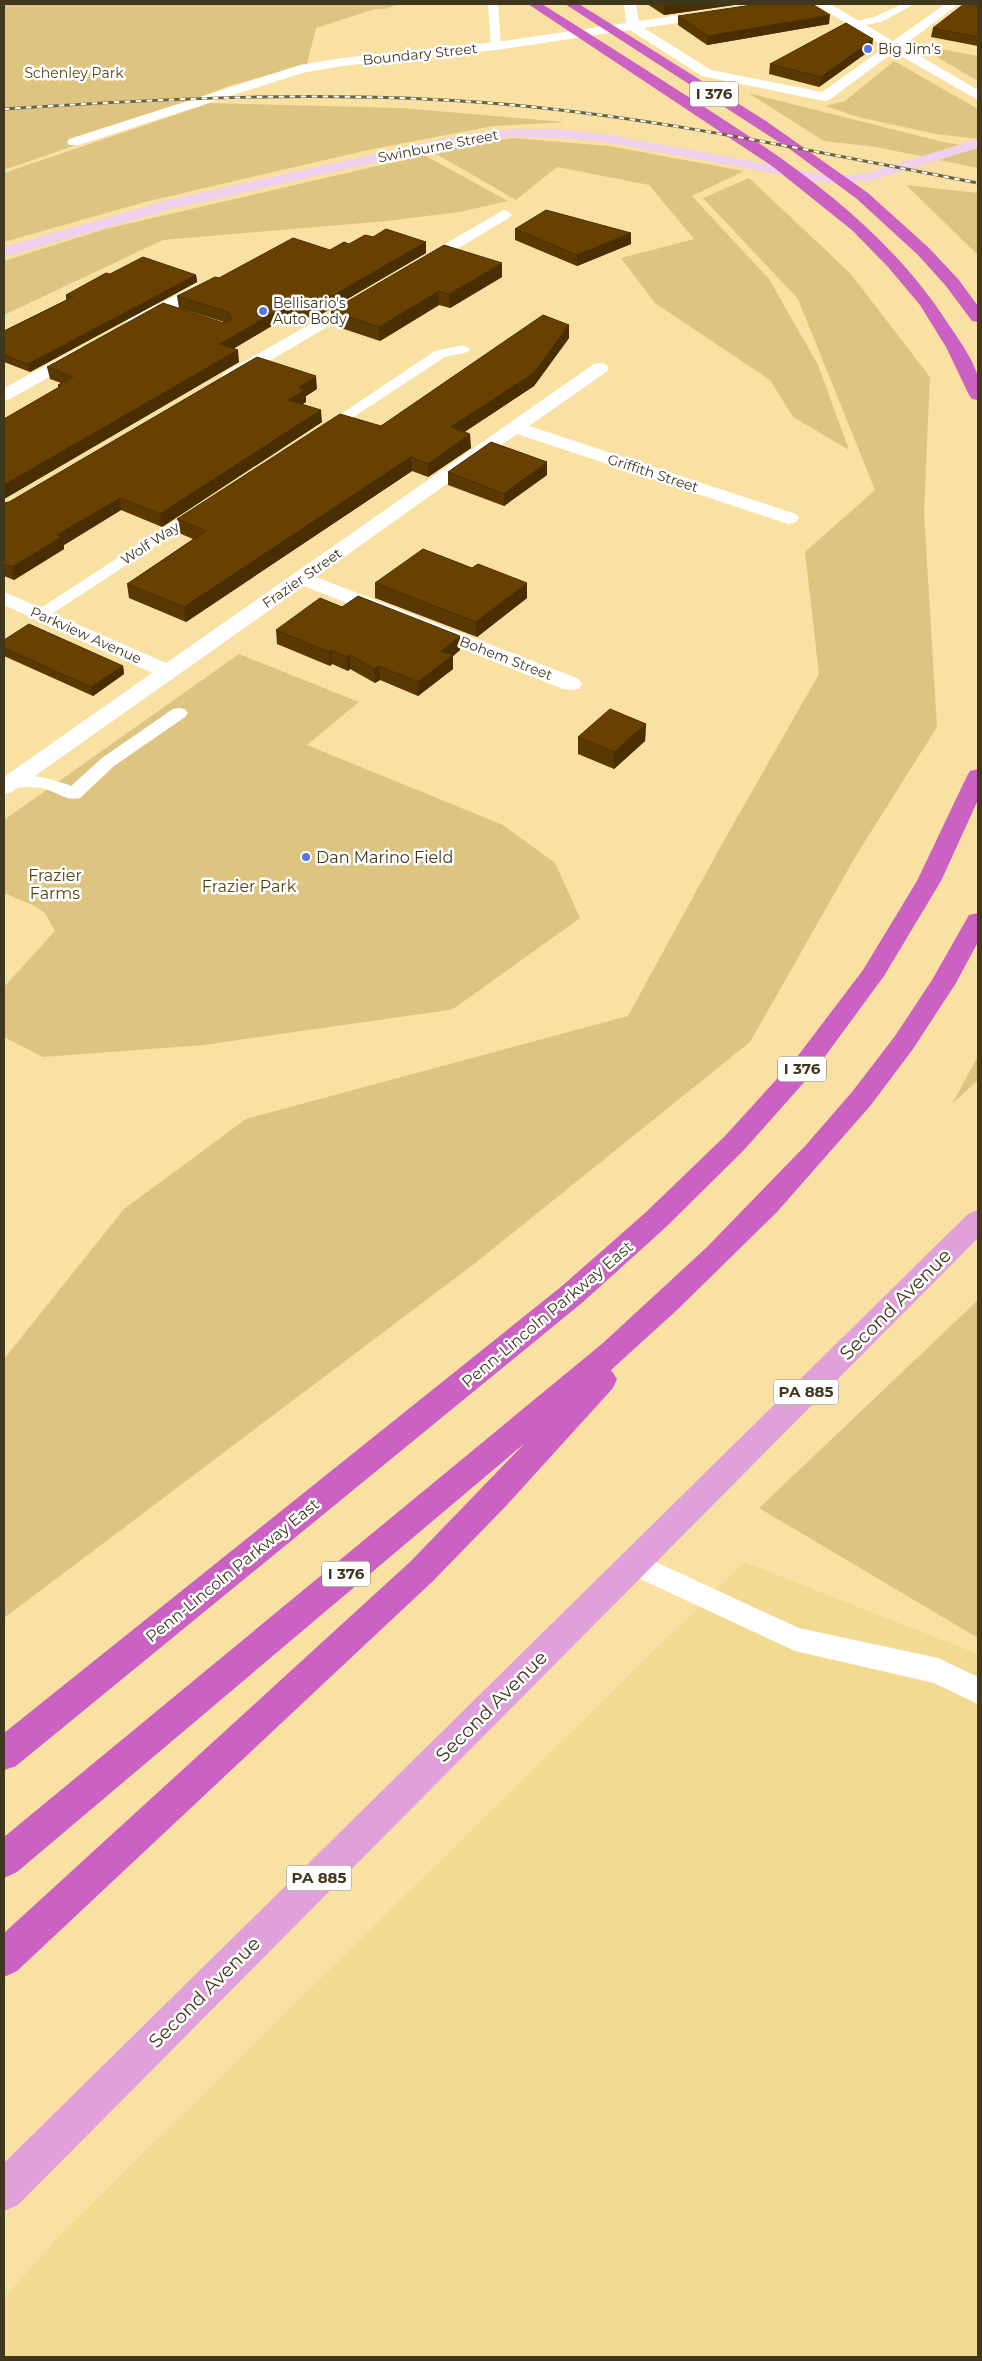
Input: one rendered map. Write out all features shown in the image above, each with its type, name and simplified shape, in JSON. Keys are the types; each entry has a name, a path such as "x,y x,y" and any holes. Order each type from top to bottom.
{"highway":[{"name":"I 376","path":"534,4 765,152 811,186 863,232 907,280 945,333 962,361 978,395"},
{"name":"I 376","path":"571,4 797,146 855,188 924,251 978,317"},
{"name":"Penn-Lincoln Parkway East","path":"4,1754 557,1309 627,1248 747,1132 841,1021 879,967 938,866 978,776"},
{"name":"I 376","path":"4,1860 613,1351 752,1222 801,1170 858,1102 939,989 978,921"},
{"path":"4,1958 422,1571 496,1497 685,1286"},
{"path":"4,1747 44,1721"}],"main road":[{"name":"Second Avenue","path":"4,2192 978,1220"}],"street":[{"path":"630,4 633,26 707,74 824,98 953,4"},
{"name":"Boundary Street","path":"74,142 300,69 342,62 496,46 776,4"},
{"path":"821,4 978,96"},
{"name":"Swinburne Street","path":"4,252 172,204 466,138 495,134 545,132 588,136 831,180 857,179 978,143"},
{"path":"405,274 504,215"},
{"path":"120,331 222,277"},
{"path":"218,384 380,289"},
{"path":"4,395 95,345"},
{"name":"Frazier Street","path":"6,784 600,368"},
{"name":"Griffith Street","path":"516,428 789,518"},
{"name":"Bohem Street","path":"302,578 571,684"},
{"name":"Parkview Avenue","path":"4,598 41,613 168,672"}],"lane":[{"path":"493,4 496,46"},
{"path":"856,24 877,20 910,4"},
{"path":"162,308 183,315"},
{"path":"306,441 440,354 463,349"},
{"name":"Wolf Way","path":"41,613 215,500"},
{"path":"6,784 44,782 74,794 108,762 178,713"},
{"path":"634,1564 794,1639 938,1671 978,1692"}],"shaded area":[{"path":"744,1562 978,1654 978,2357 4,2357 4,2298 62,2233"}],"green space":[{"name":"Schenley Park","path":"4,4 398,4 385,9 375,9 316,28 307,64 229,86 85,142 4,170"},
{"path":"915,44 978,56 978,78 976,80"},
{"path":"894,61 978,109 978,139 936,134 862,118 825,106 845,101"},
{"path":"748,93 943,142 978,148 978,168 876,147 824,141"},
{"path":"210,103 401,108 565,122 493,126 368,150 145,202 4,242 4,173"},
{"path":"513,138 609,146 744,171 692,196 769,279 818,365 849,450 793,417 770,380 655,303 621,258 694,239 649,185 557,167 516,200 431,151"},
{"path":"424,155 508,201 459,212 387,221 163,240 4,315 4,261 105,229"},
{"path":"749,178 850,273 930,377 924,512 937,727 857,854 750,1042 474,1264 4,1618 4,1359 124,1209 246,1119 628,1016 722,844 819,674 805,552 875,490 798,299 703,198"},
{"path":"906,185 978,193 978,255"},
{"name":"Dan Marino Field","path":"239,654 359,702 307,745 503,825 555,863 580,918 456,1007 449,1010 204,1045 43,1057 4,1037 4,987 55,931 45,913 35,906 4,893 4,820"},
{"path":"978,1056 978,1080 952,1104"},
{"path":"978,1300 978,1638 759,1508"}],"building":[{"path":"660,4 682,4 664,6"},
{"path":"758,4 812,4 830,15 708,36 678,16"},
{"path":"964,4 978,4 978,37 933,28"},
{"path":"846,23 873,39 821,77 770,64"},
{"path":"546,210 631,233 577,255 515,229"},
{"path":"386,229 426,242 313,307 294,301 220,344 238,350 4,485 4,419 73,377 47,367 163,303 224,323 232,318 228,312 177,296 215,277 219,278 293,238 330,250 344,242 349,244 365,235 373,237"},
{"path":"444,245 502,263 449,294 439,291 379,327 331,311"},
{"path":"143,257 196,275 28,364 4,355 4,331 73,297 66,295 106,273 110,274"},
{"path":"543,315 569,325 534,373 451,427 470,434 428,464 411,457 184,607 127,584 206,531 177,519 340,414 381,426"},
{"path":"257,357 316,376 299,387 305,390 288,400 321,410 160,514 120,498 57,535 62,537 12,567 4,564 4,503 9,502"},
{"path":"491,442 547,462 504,494 448,472"},
{"path":"423,549 472,568 478,564 527,583 476,622 375,583"},
{"path":"358,596 460,636 441,651 453,655 418,682 379,666 374,669 350,655 347,657 331,650 329,652 276,630 320,598 342,607"},
{"path":"29,624 123,666 91,687 4,648 4,640"},
{"path":"610,709 646,724 614,752 578,737"}],"railway":[{"path":"4,109 253,97 377,97 502,104 562,110 681,127 978,183"}],"place":[{"name":"Big Jim's","path":"868,49"},
{"name":"Bellisario's Auto Body","path":"263,311"},
{"name":"Dan Marino Field","path":"306,857"}],"park label":[{"name":"Frazier Farms","path":"55,884"},
{"name":"Frazier Park","path":"249,886"}]}
